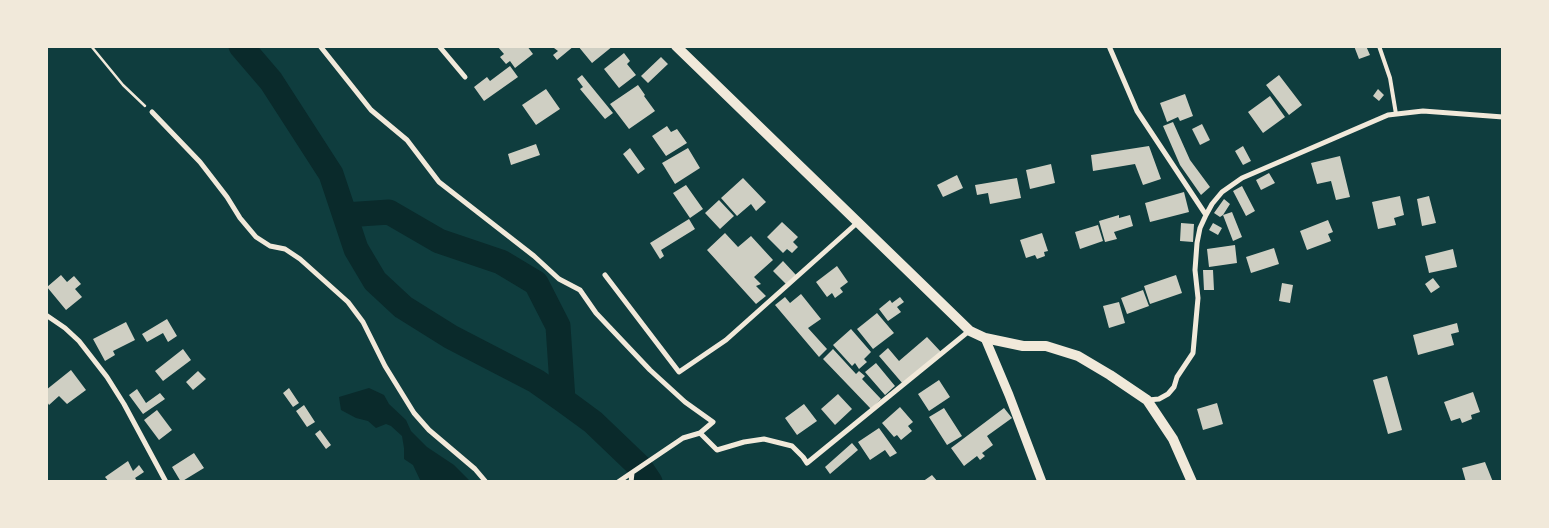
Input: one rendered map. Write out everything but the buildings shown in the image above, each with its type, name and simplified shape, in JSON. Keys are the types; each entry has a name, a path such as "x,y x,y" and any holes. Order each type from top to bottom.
{"main road":[{"path":"676,46 970,331 985,338 1023,346 1046,346 1078,356 1147,400 1173,439 1192,482"}],"street":[{"path":"320,46 371,110 406,140 439,182 534,256 560,279 580,290 596,313 650,370 685,402 713,422 700,433 683,438 618,482"},
{"path":"439,46 465,77"},
{"path":"1109,46 1137,110 1206,215"},
{"path":"1147,400 1159,399 1168,394 1193,353 1198,298 1194,270 1197,243 1200,228 1206,215 1222,192 1242,178 1388,115 1423,110 1503,117"},
{"path":"152,112 200,162 256,237 270,246 285,249 300,259 348,302 363,322 385,366 414,413 428,430 475,469 486,482"},
{"path":"606,275 679,372 726,340 857,223"},
{"path":"46,315 79,340 106,377 124,404 166,482"},
{"path":"700,433 717,450 744,442 764,439 792,446 807,463 970,331"},
{"path":"985,338 1042,482"},
{"path":"631,482 632,473"}],"lane":[{"path":"1379,46 1390,78 1396,114"}],"path":[{"path":"91,46 123,86 152,112"}],"water":[{"path":"369,388 384,395 389,404 406,420 411,431 427,447 454,465 471,482 421,482 413,465 404,459 402,436 391,426 386,424 376,428 368,421 356,418 341,410 339,397"}],"waterway":[{"path":"241,46 271,81 331,174 356,249 375,281 403,307 451,337 536,381 563,400 593,422 640,467 650,482"},
{"path":"345,215 389,212 439,241 501,262 536,283 558,326 563,400"}]}
